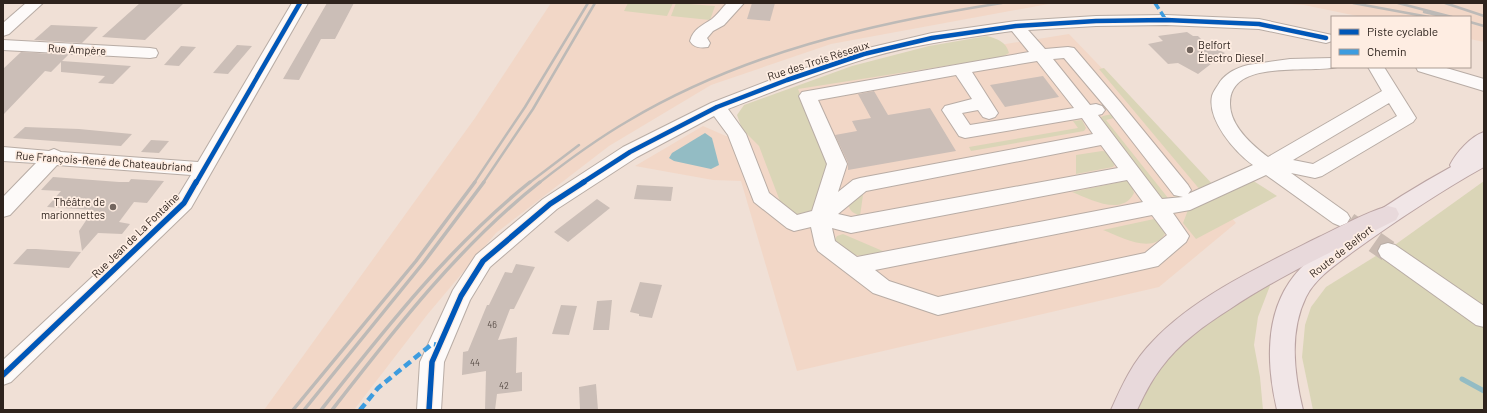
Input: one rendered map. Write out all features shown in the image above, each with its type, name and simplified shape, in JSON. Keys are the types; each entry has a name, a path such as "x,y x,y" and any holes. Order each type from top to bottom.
{"highway":[{"path":"1124,410 1143,371 1156,354 1191,322 1270,273 1388,214"}],"main road":[{"name":"Route de Belfort","path":"1451,175 1484,139"},
{"name":"Route de Belfort","path":"1290,410 1286,396 1282,354 1290,308 1297,291 1307,277 1325,261 1388,214 1451,175 1484,158"}],"street":[{"path":"3,31 35,3"},
{"name":"Rue Jean de La Fontaine","path":"3,375 184,203 300,3"},
{"path":"702,43 698,42 699,37 707,28 722,19 736,3"},
{"name":"Rue des Trois Réseaux","path":"429,410 432,362 461,296 483,261 557,200 630,152 717,107 787,80 864,54 932,38 1016,26 1096,21 1172,20 1259,24 1330,40"},
{"path":"1016,26 1040,55 1085,112 1179,236 1151,260 938,306 881,287 825,244 820,217 837,164 808,96 1040,55 1068,52 1114,106 1181,190"},
{"name":"Rue Ampère","path":"3,45 150,53"},
{"path":"1331,63 1290,64 1248,70 1229,81 1220,95 1221,109 1230,130 1250,153 1270,164 1340,218"},
{"path":"1270,164 1315,172 1407,118 1377,68"},
{"path":"1427,68 1484,85"},
{"path":"961,69 998,127"},
{"path":"854,266 1157,207 1183,205 1270,164 1392,93"},
{"path":"982,103 951,110 965,132 1114,106"},
{"path":"717,107 737,134 761,197 794,223 820,217 860,185 1105,138"},
{"name":"Rue François-René de Chateaubriand","path":"3,154 54,156 205,169"},
{"path":"3,210 54,156"},
{"path":"820,217 851,225 1131,172"},
{"path":"1388,251 1484,318"}],"shaded area":[{"path":"551,3 1054,3 831,44 711,85 609,146 496,233 427,315 354,410 264,410 475,118"},
{"path":"628,3 673,3 667,16 624,11"},
{"path":"676,3 715,6 710,20 671,16"},
{"path":"1273,3 1484,3 1484,42 1471,39 1471,16 1357,16 1304,5"},
{"path":"1069,34 1117,84 1236,223 1159,287 797,371 741,181 713,180 635,166 703,126 726,136 750,132 749,105 868,66"},
{"path":"987,36 1003,43 1008,49 1009,53 1002,57 798,89 829,164 810,214 800,218 783,209 759,146 742,129 737,115 744,105 852,66 929,46"},
{"path":"1104,68 1215,187 1194,197 1181,201 1167,200 1159,197 1100,118 1112,114 1114,118 1106,120 1168,198 1201,191 1099,69"},
{"path":"1082,120 1086,128 1084,131 971,151 969,147 1078,128 1073,121"},
{"path":"1102,151 1108,152 1116,162 1113,167 1076,174 1076,155"},
{"path":"1130,180 1134,193 1129,200 1122,204 1114,205 1096,202 1072,192"},
{"path":"1252,180 1277,196 1196,239 1183,223 1188,210"},
{"path":"1484,181 1484,309 1392,247"},
{"path":"863,195 860,216 850,210 849,203 856,197"},
{"path":"1154,219 1161,221 1166,232 1161,239 1154,243 1137,243 1103,230"},
{"path":"843,234 885,252 867,256 851,255 834,241 837,236"},
{"path":"1379,254 1484,328 1484,410 1313,410 1302,357 1305,325 1311,307 1326,287"},
{"path":"1273,278 1258,317 1254,345 1260,377 1263,410 1136,410 1154,373 1184,337"}],"water":[{"path":"705,133 712,138 719,165 711,169 674,161 669,158 672,153"}],"building":[{"path":"140,3 184,3 145,40 102,37"},
{"path":"327,3 354,3 335,39 321,39 299,80 283,79"},
{"path":"752,3 775,3 770,21 747,19"},
{"path":"51,25 98,27 82,43 34,40"},
{"path":"1187,32 1193,36 1198,36 1206,44 1225,53 1198,74 1178,63 1168,64 1148,44 1163,41 1158,36"},
{"path":"237,45 252,46 228,74 213,73"},
{"path":"181,46 196,47 179,66 164,65"},
{"path":"21,52 68,55 62,61 131,66 113,84 98,83 105,76 61,72 61,62 51,72 45,71 3,115 3,69"},
{"path":"1043,76 1059,97 1005,107 990,85"},
{"path":"874,91 888,115 930,108 956,151 848,170 848,163 835,135 857,131 852,121 871,118 858,94"},
{"path":"25,127 79,129 132,134 121,146 13,138"},
{"path":"151,140 169,141 159,153 141,152"},
{"path":"53,177 119,182 129,182 131,179 164,181 147,203 134,202 119,222 130,224 122,234 98,233 82,251 79,231 93,210 47,207 61,191 41,190"},
{"path":"637,185 673,187 671,201 634,199"},
{"path":"597,199 610,208 568,242 554,232"},
{"path":"27,249 81,252 69,268 13,264"},
{"path":"516,264 535,267 514,309 510,309 498,340 517,337 516,373 522,372 522,391 497,394 495,410 485,410 486,371 462,375 463,352 468,351 487,305 489,305 505,272 512,273"},
{"path":"640,282 662,285 652,318 639,316 639,314 630,312"},
{"path":"612,300 609,330 593,330 597,301"},
{"path":"561,305 577,306 569,335 552,334"},
{"path":"596,384 598,410 580,410 579,387"}],"waterway":[{"path":"1462,379 1484,391"}],"tunnel":[{"path":"1348,223 1388,251"}],"railway":[{"path":"474,183 525,107 588,3"},
{"path":"483,183 533,109 595,3"},
{"path":"539,183 582,150 616,128 671,97 762,59 857,31 905,20 1002,3"},
{"path":"1353,3 1424,16"},
{"path":"1398,3 1448,16"},
{"path":"1445,3 1484,16"},
{"path":"1424,12 1442,16"},
{"path":"1471,22 1484,26"},
{"path":"529,183 579,145"},
{"path":"293,410 416,261 475,182"},
{"path":"304,410 424,262 484,182"},
{"path":"321,410 369,349 445,261 500,207 530,182"},
{"path":"332,410 404,319 455,261 482,233 540,182"}],"marked path":[{"path":"1155,3 1166,20"},
{"path":"360,410 378,388 432,344 439,345"}],"cycle path":[{"path":"3,375 184,203 300,3"},
{"path":"429,410 432,362 461,296 483,261 550,204 630,152 717,107 787,80 864,54 932,38 1016,26 1096,21 1166,20 1259,24 1326,38"}],"place":[{"name":"Belfort Électro Diesel","path":"1190,50"},
{"name":"Théâtre de marionnettes","path":"113,207"}]}
